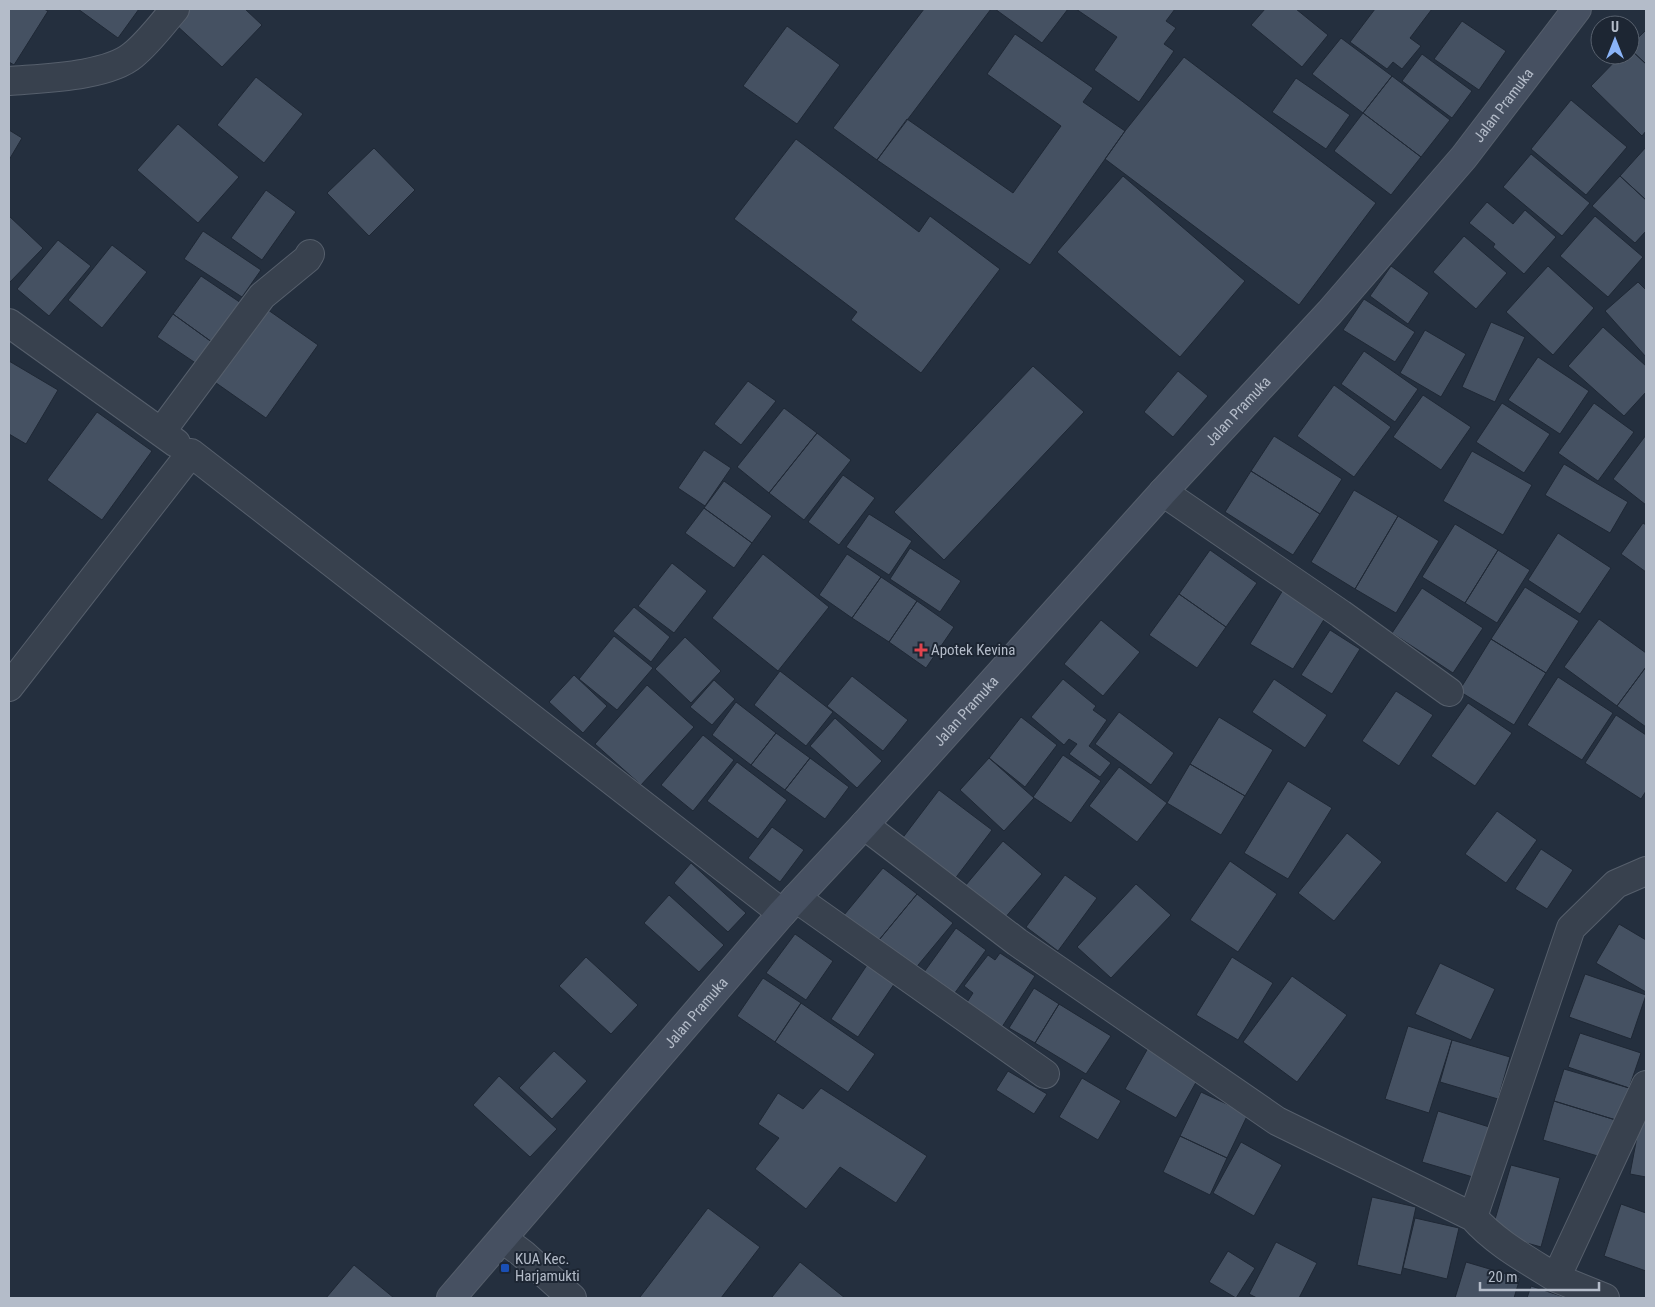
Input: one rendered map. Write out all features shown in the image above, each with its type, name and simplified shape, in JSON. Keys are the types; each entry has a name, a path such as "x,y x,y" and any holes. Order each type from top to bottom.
{"street":[{"path":"9,81 76,74 113,67 132,56 175,9"},
{"name":"Jalan Pramuka","path":"451,1298 522,1255 789,906 1163,492 1330,312 1464,157 1577,9"},
{"path":"161,432 262,296 307,259 310,254"},
{"path":"9,323 191,453 789,906 1045,1074"},
{"path":"9,687 191,453"},
{"path":"1163,492 1341,614 1449,692"},
{"path":"864,825 1017,942 1277,1120 1473,1216 1485,1231 1556,1278 1605,1298"},
{"path":"1473,1216 1572,928 1616,884 1646,871"},
{"path":"1556,1278 1646,1085"},
{"path":"522,1255 572,1298"}],"building":[{"path":"9,9 44,9 48,11 14,65 9,62"},
{"path":"78,9 139,9 118,38"},
{"path":"190,9 245,9 262,25 222,67 175,24"},
{"path":"924,9 991,9 877,160 833,128"},
{"path":"995,9 1068,9 1042,43"},
{"path":"1076,9 1175,9 1166,21 1176,28 1164,44 1174,51 1139,102 1094,70 1117,37"},
{"path":"1265,9 1296,9 1328,35 1302,67 1251,25"},
{"path":"1375,9 1432,9 1410,38 1421,46 1402,69 1393,62 1387,69 1350,42"},
{"path":"1462,21 1506,51 1479,90 1434,59"},
{"path":"787,26 840,65 797,124 743,86"},
{"path":"1646,30 1646,64 1640,58 1640,36"},
{"path":"1015,34 1093,88 1083,102 1125,131 1030,265 877,160 907,119 1013,193 1061,126 987,74"},
{"path":"1341,38 1392,76 1363,113 1312,74"},
{"path":"1422,54 1472,91 1452,118 1402,81"},
{"path":"1184,57 1376,203 1299,305 1105,159"},
{"path":"1640,58 1646,64 1646,131 1642,136 1591,86 1611,65 1640,65"},
{"path":"1392,76 1450,120 1421,157 1363,113"},
{"path":"256,77 303,114 264,163 217,125"},
{"path":"1296,78 1350,115 1326,149 1272,112"},
{"path":"1571,100 1627,147 1586,195 1531,149"},
{"path":"1363,113 1421,157 1391,195 1334,151"},
{"path":"178,124 239,177 198,223 137,170"},
{"path":"9,130 22,138 9,160"},
{"path":"796,139 919,232 930,216 1000,269 921,373 851,320 857,312 734,219"},
{"path":"1646,147 1646,200 1620,176"},
{"path":"374,148 415,190 369,236 327,193"},
{"path":"1531,154 1590,203 1562,236 1503,187"},
{"path":"1123,176 1245,281 1180,357 1057,252"},
{"path":"1620,176 1646,200 1646,231 1635,243 1592,206"},
{"path":"266,190 296,212 262,260 231,238"},
{"path":"1487,202 1513,224 1525,210 1556,237 1524,274 1493,247 1495,244 1469,223"},
{"path":"9,216 43,248 9,283"},
{"path":"1595,216 1643,257 1608,297 1560,256"},
{"path":"203,231 261,270 242,297 184,259"},
{"path":"1464,236 1507,273 1476,309 1433,272"},
{"path":"58,240 91,266 49,316 17,289"},
{"path":"112,245 147,272 102,328 68,300"},
{"path":"1391,266 1429,293 1408,324 1370,296"},
{"path":"1548,266 1594,308 1553,355 1506,312"},
{"path":"201,276 244,305 216,345 173,314"},
{"path":"1638,282 1646,290 1646,357 1605,311"},
{"path":"1364,299 1415,332 1395,362 1343,330"},
{"path":"261,305 318,345 266,418 209,378"},
{"path":"173,314 216,345 200,366 157,337"},
{"path":"1491,322 1525,337 1495,402 1462,387"},
{"path":"1603,327 1646,366 1646,392 1624,416 1568,366"},
{"path":"1425,330 1466,354 1441,397 1400,373"},
{"path":"1364,351 1418,389 1395,422 1341,384"},
{"path":"1538,357 1589,391 1560,434 1508,400"},
{"path":"9,361 58,390 26,444 9,434"},
{"path":"1033,366 1084,412 944,560 894,512"},
{"path":"1178,371 1208,396 1173,437 1144,412"},
{"path":"748,381 776,401 741,445 714,424"},
{"path":"1334,385 1391,427 1354,477 1297,436"},
{"path":"1423,395 1471,427 1441,470 1393,437"},
{"path":"1502,403 1550,434 1524,473 1476,442"},
{"path":"1594,403 1634,432 1598,481 1558,453"},
{"path":"784,408 817,433 769,493 737,467"},
{"path":"97,412 152,451 102,520 47,480"},
{"path":"817,433 851,460 804,520 769,493"},
{"path":"1646,435 1646,505 1613,479"},
{"path":"1274,436 1342,479 1320,514 1251,471"},
{"path":"704,450 731,468 705,506 678,488"},
{"path":"1472,451 1532,485 1503,535 1443,501"},
{"path":"1564,464 1628,502 1610,533 1545,495"},
{"path":"1251,471 1320,514 1293,555 1225,512"},
{"path":"843,475 875,498 839,545 808,522"},
{"path":"724,481 772,516 752,543 704,508"},
{"path":"1354,490 1398,516 1355,589 1311,562"},
{"path":"704,508 752,543 734,568 685,533"},
{"path":"869,514 912,541 889,575 846,547"},
{"path":"1398,516 1439,541 1396,613 1355,589"},
{"path":"1643,523 1646,525 1646,572 1621,554"},
{"path":"1455,524 1498,550 1465,603 1422,577"},
{"path":"1558,533 1611,568 1580,614 1528,580"},
{"path":"910,548 961,581 940,612 890,579"},
{"path":"1210,550 1257,583 1226,627 1179,594"},
{"path":"1498,550 1530,570 1497,623 1465,603"},
{"path":"763,554 829,607 778,671 712,618"},
{"path":"847,554 881,577 852,618 819,595"},
{"path":"672,563 707,591 674,633 638,606"},
{"path":"881,577 917,601 889,642 852,618"},
{"path":"1286,585 1330,610 1293,669 1250,644"},
{"path":"1525,587 1579,621 1546,673 1491,639"},
{"path":"1422,588 1483,628 1453,673 1392,633"},
{"path":"1179,594 1226,627 1197,668 1149,635"},
{"path":"917,601 954,627 926,668 889,642"},
{"path":"634,607 670,637 651,662 613,631"},
{"path":"1599,619 1646,653 1646,667 1617,706 1564,667"},
{"path":"1101,620 1140,652 1103,696 1064,664"},
{"path":"1330,630 1360,649 1332,694 1301,675"},
{"path":"614,636 653,668 617,710 579,679"},
{"path":"685,637 721,671 691,703 655,669"},
{"path":"1491,639 1546,673 1514,725 1459,691"},
{"path":"1646,667 1646,727 1617,706"},
{"path":"780,671 833,712 806,746 754,705"},
{"path":"574,675 607,706 583,733 549,702"},
{"path":"852,676 908,720 883,751 827,706"},
{"path":"1558,677 1613,713 1582,760 1527,725"},
{"path":"1063,679 1096,706 1093,710 1107,720 1089,746 1111,763 1100,777 1069,754 1077,744 1069,739 1064,745 1031,717"},
{"path":"1274,679 1327,715 1305,748 1252,712"},
{"path":"714,680 735,699 712,725 690,707"},
{"path":"647,685 694,727 641,785 595,744"},
{"path":"1396,691 1433,715 1399,766 1362,741"},
{"path":"736,702 776,733 751,765 712,735"},
{"path":"1468,703 1512,733 1475,786 1431,756"},
{"path":"1119,712 1174,753 1151,785 1095,744"},
{"path":"1616,715 1646,735 1646,791 1641,799 1585,763"},
{"path":"1021,717 1057,745 1025,787 989,758"},
{"path":"1219,717 1273,750 1245,796 1190,764"},
{"path":"835,718 882,761 857,788 810,746"},
{"path":"776,733 810,758 785,790 751,765"},
{"path":"703,735 734,760 693,811 661,785"},
{"path":"1063,755 1101,781 1071,823 1033,797"},
{"path":"810,758 849,787 825,819 785,790"},
{"path":"989,758 1034,798 1004,831 960,790"},
{"path":"737,762 787,800 758,839 707,801"},
{"path":"1190,764 1245,796 1221,835 1167,803"},
{"path":"1119,767 1167,803 1137,842 1089,806"},
{"path":"1288,781 1332,808 1288,879 1244,853"},
{"path":"939,790 992,830 954,880 901,840"},
{"path":"1497,811 1537,840 1506,883 1465,854"},
{"path":"772,827 804,850 780,882 748,858"},
{"path":"1347,833 1382,862 1334,921 1298,893"},
{"path":"1003,841 1042,874 1004,919 965,886"},
{"path":"1541,849 1573,870 1547,909 1515,889"},
{"path":"1230,861 1277,894 1238,952 1190,920"},
{"path":"691,863 746,913 728,932 674,883"},
{"path":"883,868 917,894 879,940 844,915"},
{"path":"1065,875 1097,898 1058,951 1026,927"},
{"path":"1136,884 1171,915 1111,978 1077,947"},
{"path":"917,894 953,923 914,970 879,940"},
{"path":"669,895 724,945 699,972 644,923"},
{"path":"1619,924 1646,940 1646,992 1596,963"},
{"path":"956,928 986,950 949,1001 919,979"},
{"path":"795,934 833,961 806,1000 766,973"},
{"path":"1000,953 1035,976 1000,1030 964,1007 973,993 964,986 988,955 995,960"},
{"path":"586,957 638,1005 611,1034 559,986"},
{"path":"1232,957 1273,983 1238,1040 1196,1015"},
{"path":"871,959 899,977 858,1037 831,1019"},
{"path":"1440,963 1495,989 1471,1040 1415,1014"},
{"path":"1585,974 1646,995 1631,1039 1569,1017"},
{"path":"1292,976 1347,1015 1297,1082 1243,1042"},
{"path":"763,978 801,1003 775,1042 737,1016"},
{"path":"1034,988 1059,1004 1035,1043 1009,1028"},
{"path":"801,1003 875,1054 848,1092 775,1042"},
{"path":"1059,1004 1111,1036 1086,1074 1035,1043"},
{"path":"1408,1026 1452,1040 1429,1113 1385,1099"},
{"path":"1580,1033 1641,1053 1629,1088 1568,1067"},
{"path":"1452,1040 1510,1057 1498,1099 1440,1082"},
{"path":"1148,1048 1199,1077 1176,1118 1125,1089"},
{"path":"554,1051 587,1081 552,1119 519,1088"},
{"path":"1564,1069 1629,1088 1619,1121 1554,1101"},
{"path":"1008,1071 1047,1094 1034,1114 996,1090"},
{"path":"499,1076 557,1129 530,1157 473,1105"},
{"path":"1082,1078 1121,1101 1098,1140 1059,1117"},
{"path":"821,1088 927,1156 896,1203 840,1167 806,1209 755,1169 779,1138 758,1124 778,1093 803,1109"},
{"path":"1201,1092 1248,1114 1227,1158 1180,1136"},
{"path":"1554,1101 1619,1121 1608,1159 1543,1140"},
{"path":"1438,1111 1499,1130 1483,1180 1422,1162"},
{"path":"1640,1121 1646,1122 1646,1177 1630,1174"},
{"path":"1180,1136 1227,1158 1210,1195 1163,1172"},
{"path":"1241,1142 1282,1165 1254,1216 1213,1193"},
{"path":"1511,1165 1560,1178 1541,1247 1491,1233"},
{"path":"1372,1197 1416,1207 1401,1275 1357,1265"},
{"path":"1621,1204 1646,1213 1646,1271 1604,1256"},
{"path":"708,1208 760,1247 721,1298 641,1298 640,1297"},
{"path":"1415,1218 1459,1228 1447,1279 1403,1268"},
{"path":"1276,1242 1317,1263 1299,1298 1257,1298 1249,1294"},
{"path":"1228,1251 1255,1268 1236,1298 1209,1282"},
{"path":"800,1262 845,1298 773,1298"},
{"path":"1466,1262 1520,1278 1514,1298 1455,1298"},
{"path":"354,1265 394,1298 326,1298"},
{"path":"1531,1286 1567,1298 1527,1298"}],"place":[{"name":"Apotek Kevina","path":"921,650"},
{"name":"KUA Kec. Harjamukti","path":"505,1268"}]}
